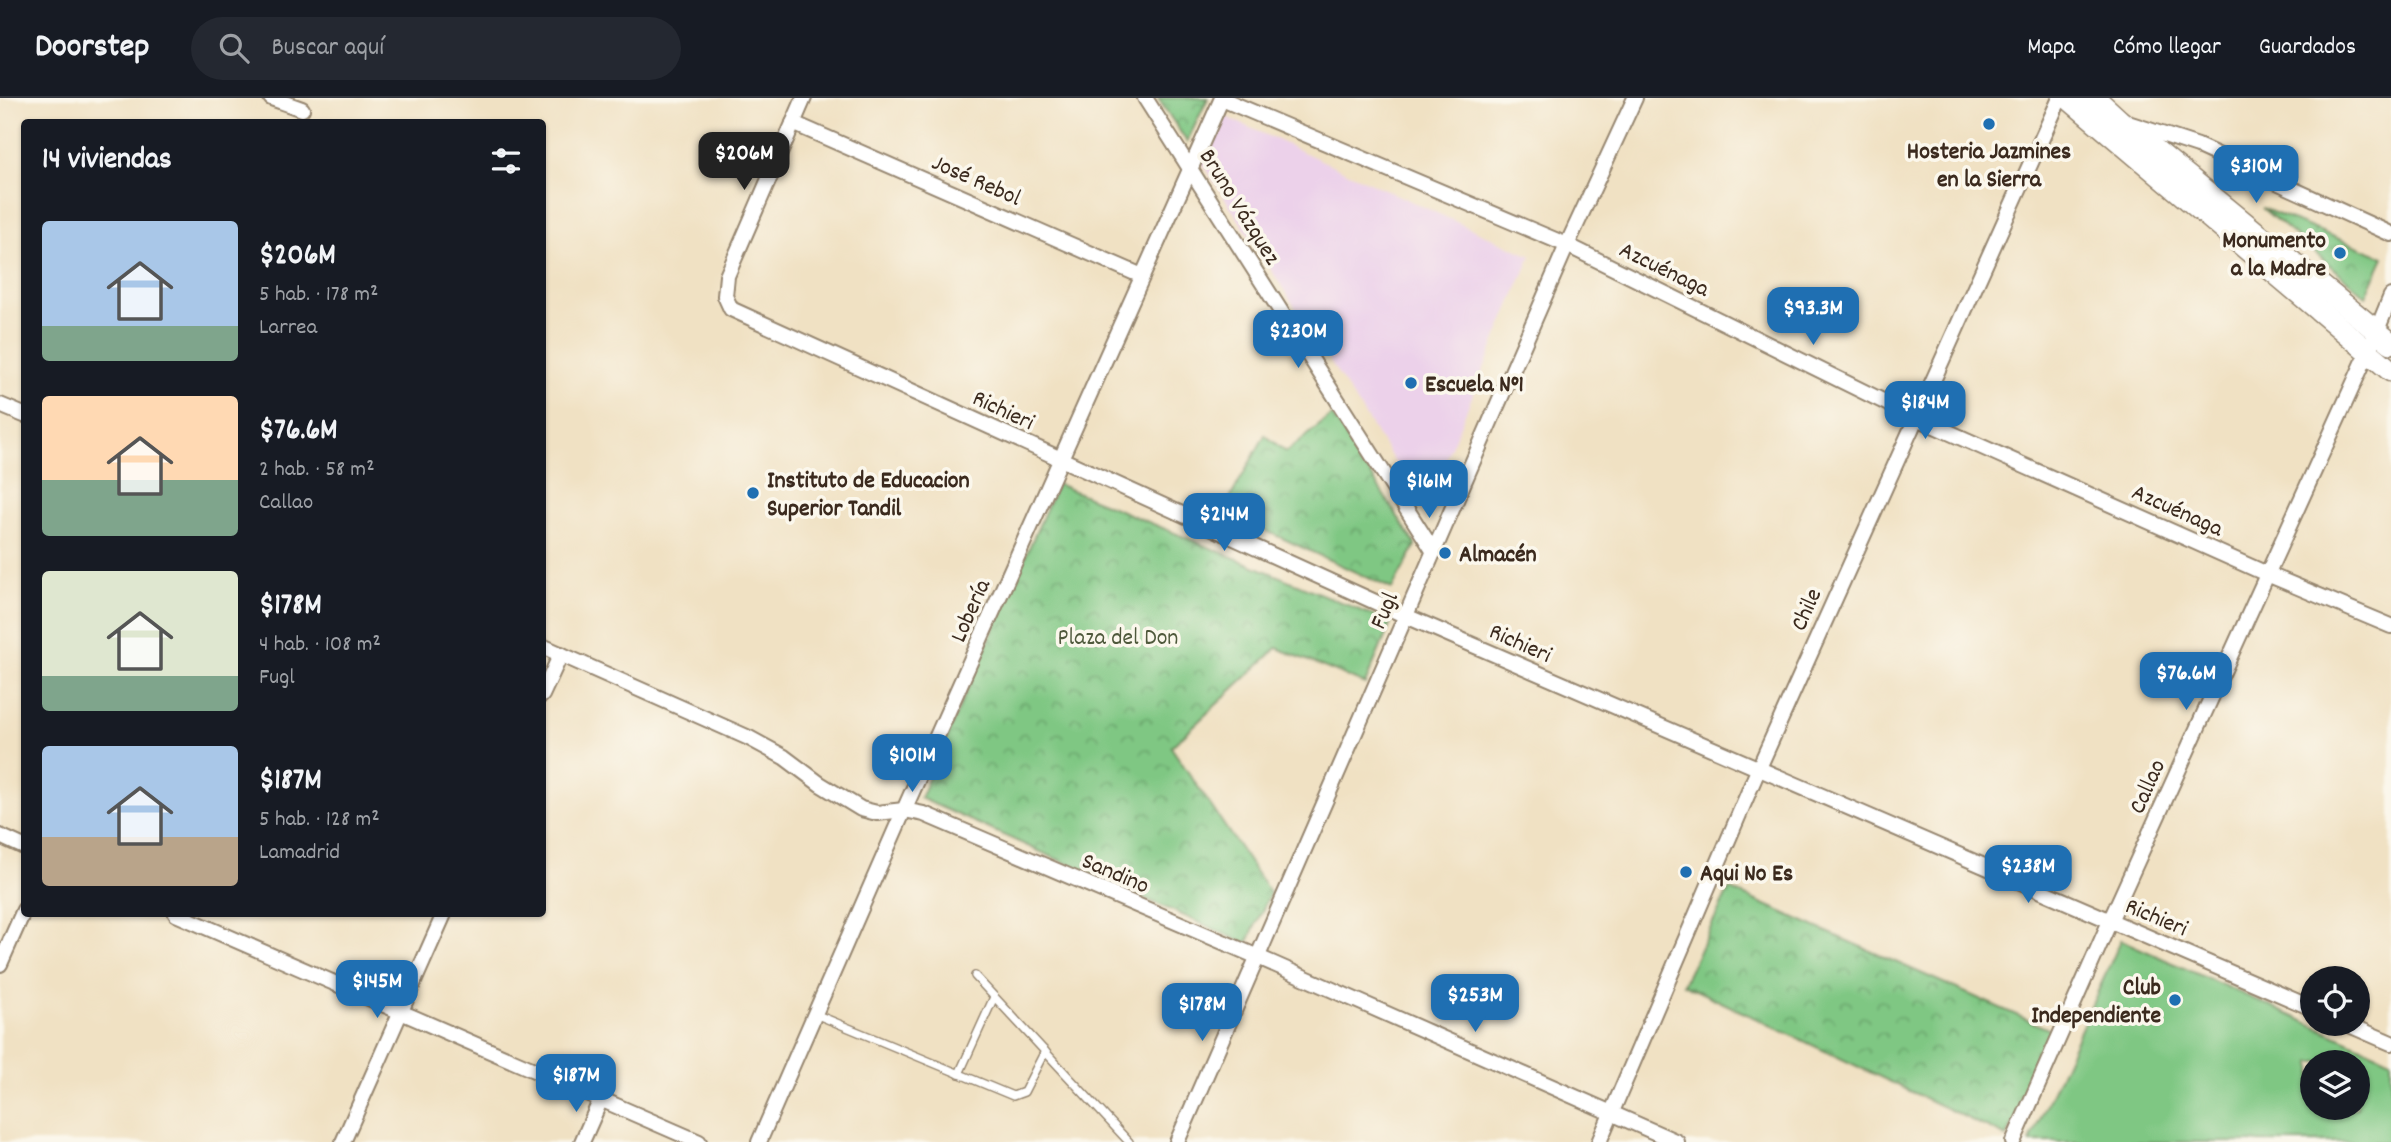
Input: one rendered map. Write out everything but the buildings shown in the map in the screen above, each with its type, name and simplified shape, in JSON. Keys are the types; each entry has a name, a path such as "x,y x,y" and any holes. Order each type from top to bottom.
{"main road":[{"path":"2070,98 2391,371"},
{"path":"2095,98 2383,337"}],"street":[{"path":"271,98 302,109"},
{"path":"793,123 804,98"},
{"name":"Bruno Vázquez","path":"1145,98 1434,552"},
{"name":"Lobería","path":"759,1142 1222,98"},
{"name":"Azcuénaga","path":"1222,98 1567,245 1917,418 2267,574 2391,626"},
{"name":"Fugl","path":"1177,1142 1567,245 1634,98"},
{"name":"Chile","path":"1599,1142 1758,770 2060,98"},
{"path":"2070,98 2119,120 2198,146 2391,234"},
{"name":"José Rebol","path":"793,123 1142,276"},
{"name":"Richieri","path":"793,123 727,276 725,296 731,309 1406,616 2300,1003"},
{"name":"Callao","path":"2013,1142 2110,921 2368,352 2383,337 2391,296"},
{"path":"0,405 21,414"},
{"name":"Sandino","path":"546,648 750,738 784,757 820,784 861,809 877,813 904,810 924,814 1258,957 1677,1142"},
{"path":"546,686 561,654"},
{"path":"0,836 21,846"},
{"path":"0,964 21,917"},
{"path":"183,917 699,1142"},
{"path":"343,1142 443,917"},
{"path":"2370,1034 2391,1043"},
{"path":"582,1142 601,1099"}],"lane":[{"path":"975,976 1129,1142"},
{"path":"959,1074 994,996"},
{"path":"815,1014 1013,1096 1024,1092 1045,1051"}],"shaded area":[{"name":"Escuela N°1","path":"1224,116 1531,256 1425,509 1201,161"}],"green space":[{"path":"1158,98 1208,98 1187,142"},
{"path":"2262,208 2384,257 2366,296"},
{"path":"1332,415 1416,545 1392,589 1223,511 1265,435 1286,452"},
{"name":"Plaza del Don","path":"1057,484 1391,623 1365,684 1277,648 1171,747 1270,893 1247,944 920,798"},
{"path":"1729,889 2055,1032 2007,1137 1683,984"},
{"name":"Club Independiente","path":"2121,940 2300,1020 2300,1036 2337,1036 2368,1050 2300,1050 2300,1120 2370,1120 2370,1051 2391,1060 2391,1142 2030,1142"}],"place":[{"name":"Hosteria Jazmines en la Sierra","path":"1989,124"},
{"name":"Monumento a la Madre","path":"2340,253"},
{"name":"Escuela N°1","path":"1411,383"},
{"name":"Instituto de Educacion Superior Tandil","path":"753,493"},
{"name":"Almacén","path":"1445,553"},
{"name":"Aqui No Es","path":"1686,872"},
{"name":"Club Independiente","path":"2175,1000"}]}
